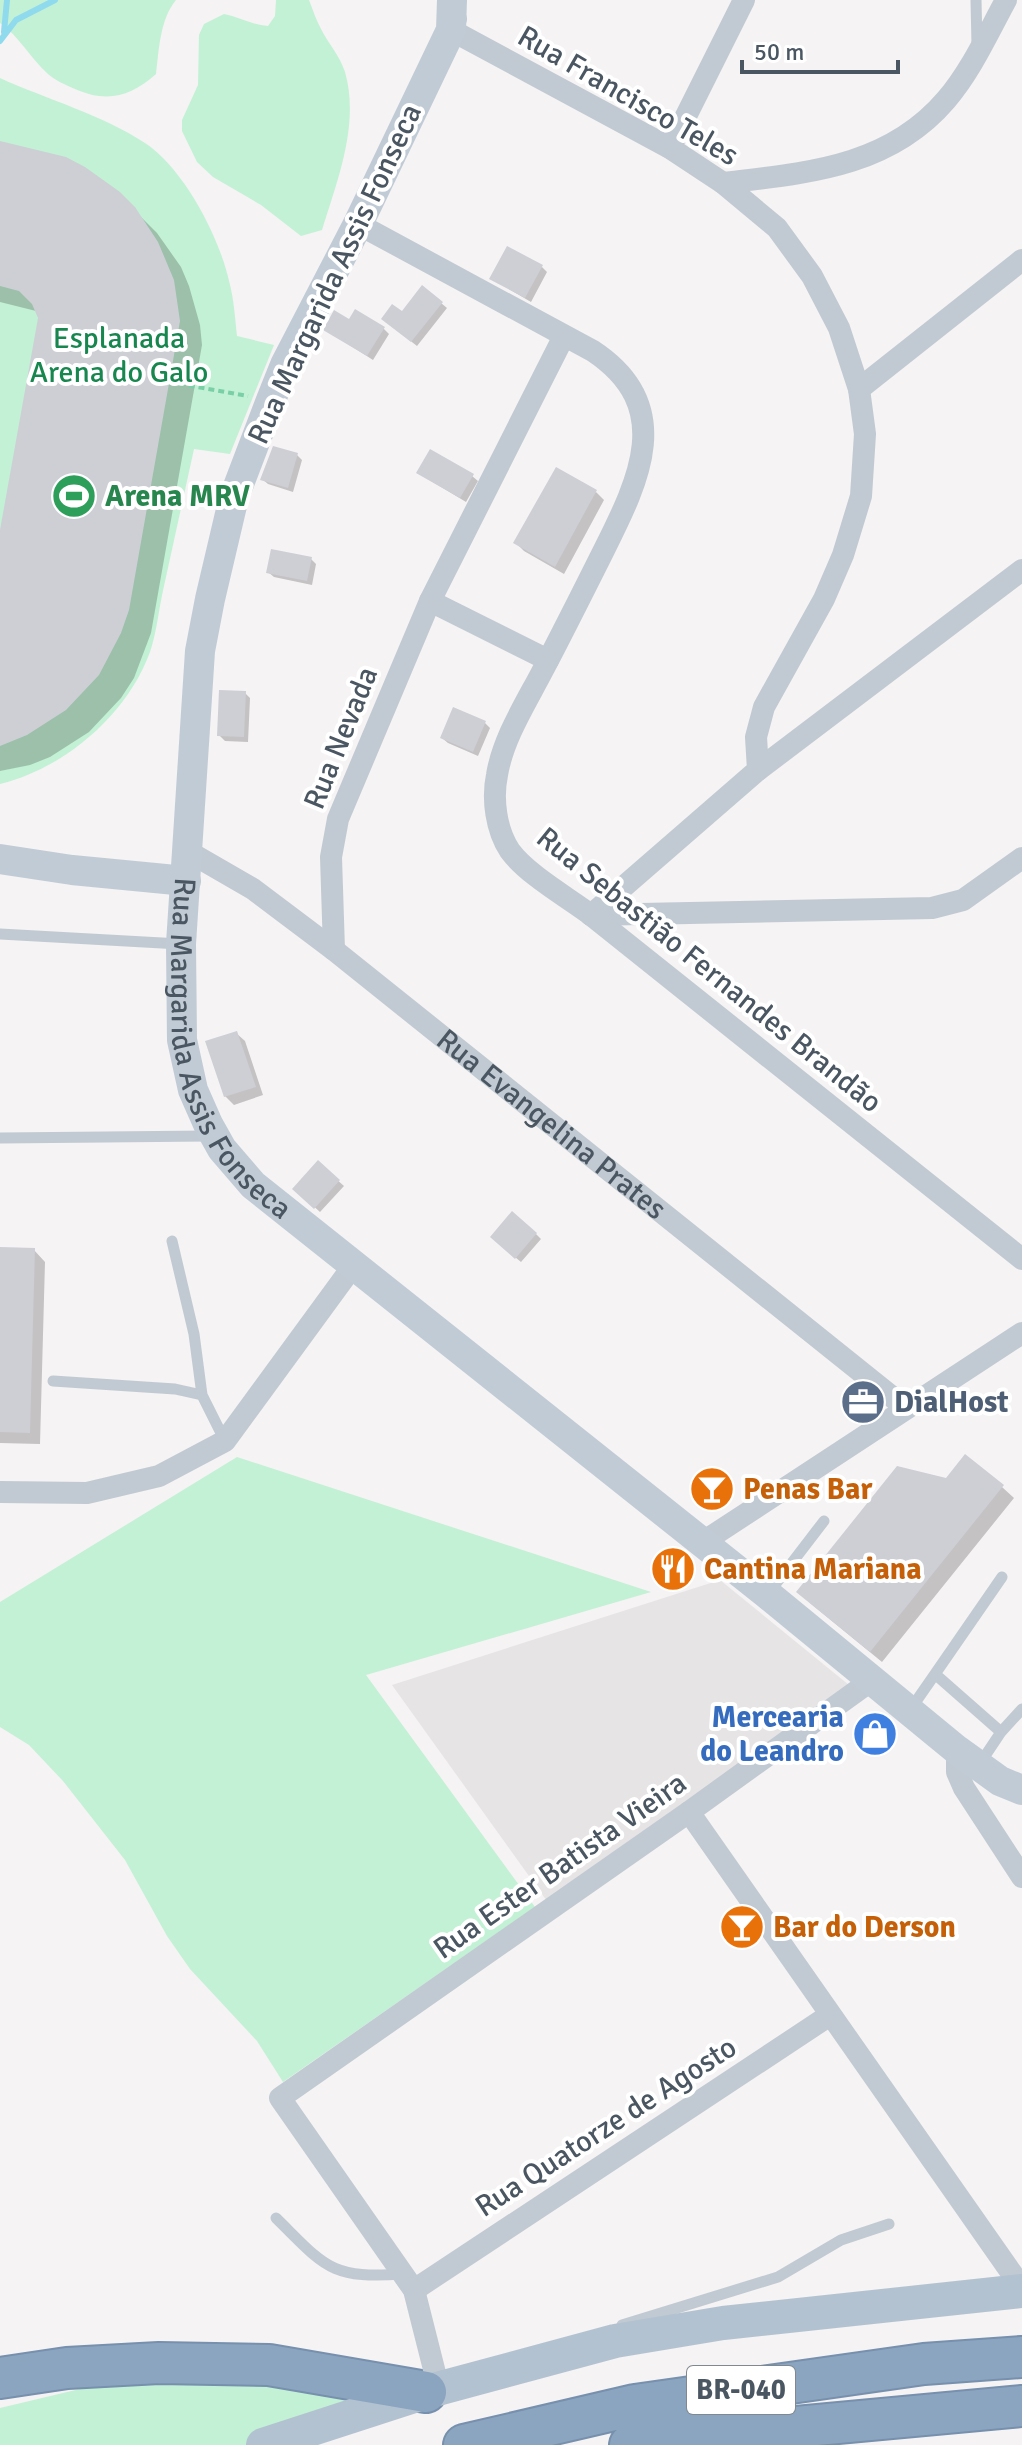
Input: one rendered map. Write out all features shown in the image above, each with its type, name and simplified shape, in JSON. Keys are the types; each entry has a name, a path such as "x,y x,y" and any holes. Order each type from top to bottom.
{"highway":[{"name":"BR-040","path":"464,2445 635,2405 924,2364 1022,2357"},
{"path":"0,2378 67,2368 159,2363 269,2365 437,2381"},
{"name":"BR-040","path":"630,2445 644,2441 1022,2406"}],"main road":[{"path":"263,2445 437,2381 631,2338 723,2323 1022,2290"}],"street":[{"path":"451,30 452,0"},
{"name":"Rua Margarida Assis Fonseca","path":"465,0 358,224 285,365 234,497 200,651 193,732 181,944 182,1040 193,1090 214,1136 253,1185 703,1542 968,1758 1000,1781 1022,1790"},
{"path":"670,148 744,0"},
{"path":"723,183 798,174 853,163 905,138 946,100 977,53 1006,0"},
{"name":"Rua Francisco Teles","path":"451,30 670,148 723,183 777,228 812,276 839,328 859,389 865,434 861,496 843,555 824,599 764,707 756,737 758,770"},
{"name":"Rua Sebastião Fernandes Brandão","path":"358,224 609,362 630,388 642,428 644,450 631,497 513,729 497,773 494,800 509,850 523,865 591,915 1022,1259"},
{"path":"859,389 1022,260"},
{"name":"Rua Nevada","path":"334,950 331,857 338,819 430,601 564,336"},
{"path":"591,915 758,770 1022,570"},
{"path":"430,601 548,660"},
{"path":"591,915 932,908 963,900 1022,858"},
{"name":"Rua Evangelina Prates","path":"0,859 72,870 187,866 253,889 334,950 906,1408"},
{"path":"0,1492 87,1493 159,1476 225,1441 353,1266"},
{"path":"703,1542 1022,1333"},
{"name":"Rua Ester Batista Vieira","path":"408,2282 280,2098 872,1680"},
{"path":"968,1758 957,1772 964,1788 1022,1877"},
{"path":"689,1812 1022,2290"},
{"name":"Rua Quatorze de Agosto","path":"408,2282 830,2015"},
{"path":"408,2282 437,2381"}],"lane":[{"path":"976,0 977,53"},
{"path":"0,934 181,944"},
{"path":"0,1138 214,1136"},
{"path":"172,1241 194,1334 202,1395 225,1441"},
{"path":"53,1381 175,1389 202,1395"},
{"path":"767,1594 824,1521"},
{"path":"909,1711 1002,1577"},
{"path":"935,1674 1001,1732"},
{"path":"968,1758 1001,1732 1022,1709"},
{"path":"276,2218 324,2265 340,2273 408,2282"},
{"path":"606,2329 778,2277 841,2240 889,2224"}],"path":[{"path":"169,382 271,400"}],"shaded area":[{"path":"720,1580 849,1685 547,1901 392,1685"}],"green space":[{"path":"0,0 176,0 163,25 156,74 127,93 98,96 75,89 48,74 0,23"},
{"path":"276,0 309,0 319,26 343,66 349,92 345,152 322,230 301,236 261,205 213,177 197,162 182,131 182,120 198,85 199,35 204,24 224,14 268,26 275,16"},
{"name":"Arena MRV","path":"0,78 111,124 145,143 159,155 186,186 217,244 231,288 237,336 274,345 230,454 194,449 152,644 140,675 110,717 91,736 48,765 0,784"},
{"path":"237,1457 651,1592 366,1675 535,1907 283,2082 257,2041 190,1969 167,1936 125,1860 63,1781 29,1745 0,1727 0,1602"},
{"path":"270,2379 394,2391 263,2445 0,2445 0,2408 84,2388"}],"building":[{"name":"Arena MRV","path":"0,141 66,157 120,192 135,207 158,242 174,280 180,321 129,610 121,633 99,675 66,710 27,735 0,746 0,530 38,318 32,304 19,291 0,286"},
{"path":"507,246 543,265 525,298 489,279"},
{"path":"422,285 443,302 411,342 381,319 392,304 402,311"},
{"path":"355,309 385,327 367,356 323,330 334,310 349,319"},
{"path":"273,446 298,453 288,488 260,480"},
{"path":"430,449 474,474 460,498 416,473"},
{"path":"556,467 597,490 555,567 513,543"},
{"path":"271,549 312,557 307,581 266,573"},
{"path":"219,690 246,691 244,737 217,736"},
{"path":"453,707 486,721 473,752 440,738"},
{"path":"237,1031 256,1087 224,1097 205,1041"},
{"path":"318,1160 340,1180 314,1209 292,1189"},
{"path":"512,1211 537,1233 515,1259 490,1237"},
{"path":"0,1247 35,1248 30,1433 0,1432"},
{"path":"965,1454 1004,1485 870,1652 796,1592 897,1466 946,1478"}],"waterway":[{"path":"4,32 7,0"},
{"path":"0,41 16,20 55,0"}],"place":[{"name":"Arena MRV","path":"74,496"},
{"name":"DialHost","path":"863,1402"},
{"name":"Penas Bar","path":"712,1489"},
{"name":"Cantina Mariana","path":"673,1569"},
{"name":"Mercearia do Leandro","path":"875,1734"},
{"name":"Bar do Derson","path":"742,1927"}],"park label":[{"name":"Esplanada Arena do Galo","path":"119,355"}]}
